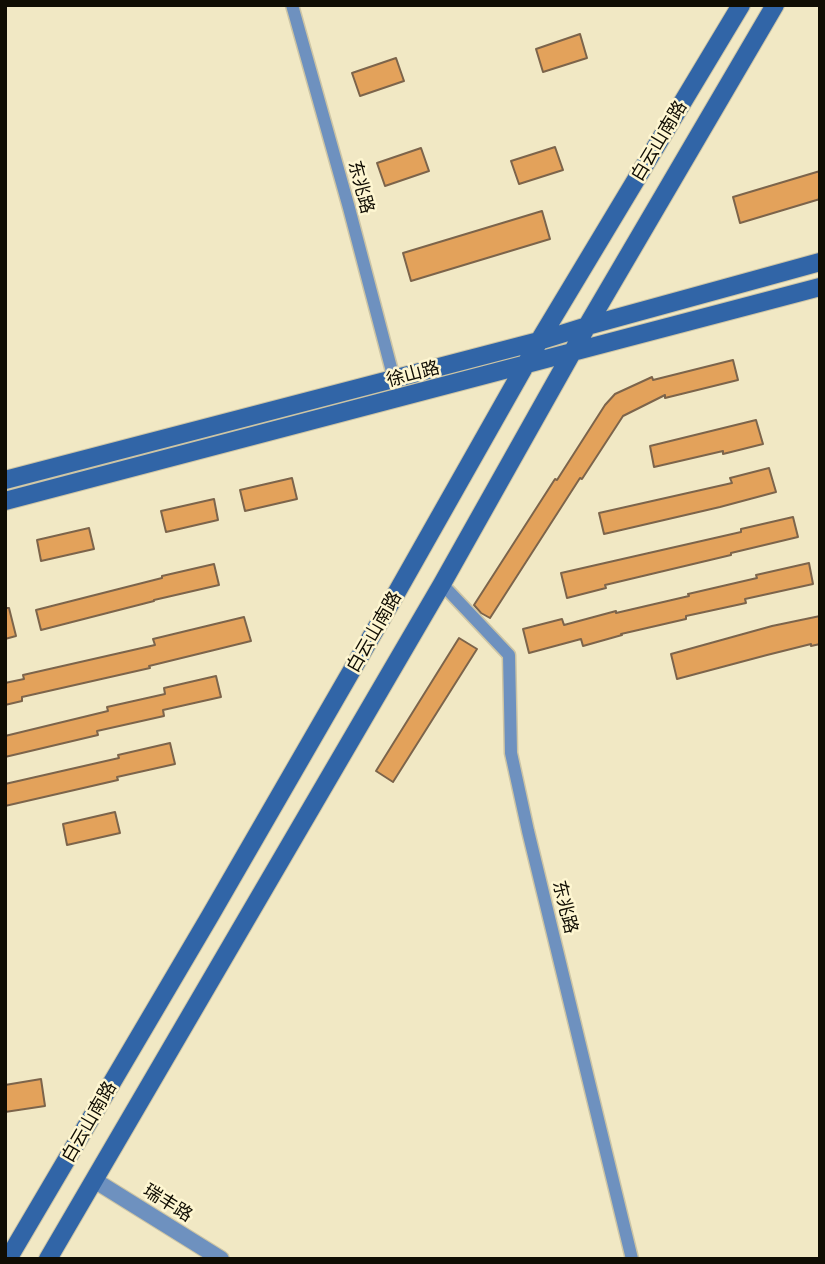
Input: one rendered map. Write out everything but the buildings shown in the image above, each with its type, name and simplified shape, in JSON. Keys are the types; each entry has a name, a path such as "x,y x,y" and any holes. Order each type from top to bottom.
{"main road":[{"name":"白云山南路","path":"9,1259 210,916 539,341 741,5"},
{"name":"白云山南路","path":"48,1259 442,584 587,326 775,5"},
{"name":"徐山路","path":"5,480 539,341 820,262"},
{"name":"徐山路","path":"5,500 820,288"}],"street":[{"name":"东兆路","path":"292,5 394,379"},
{"name":"东兆路","path":"442,584 509,655 511,753 632,1259"},
{"name":"瑞丰路","path":"94,1180 221,1259"}]}
